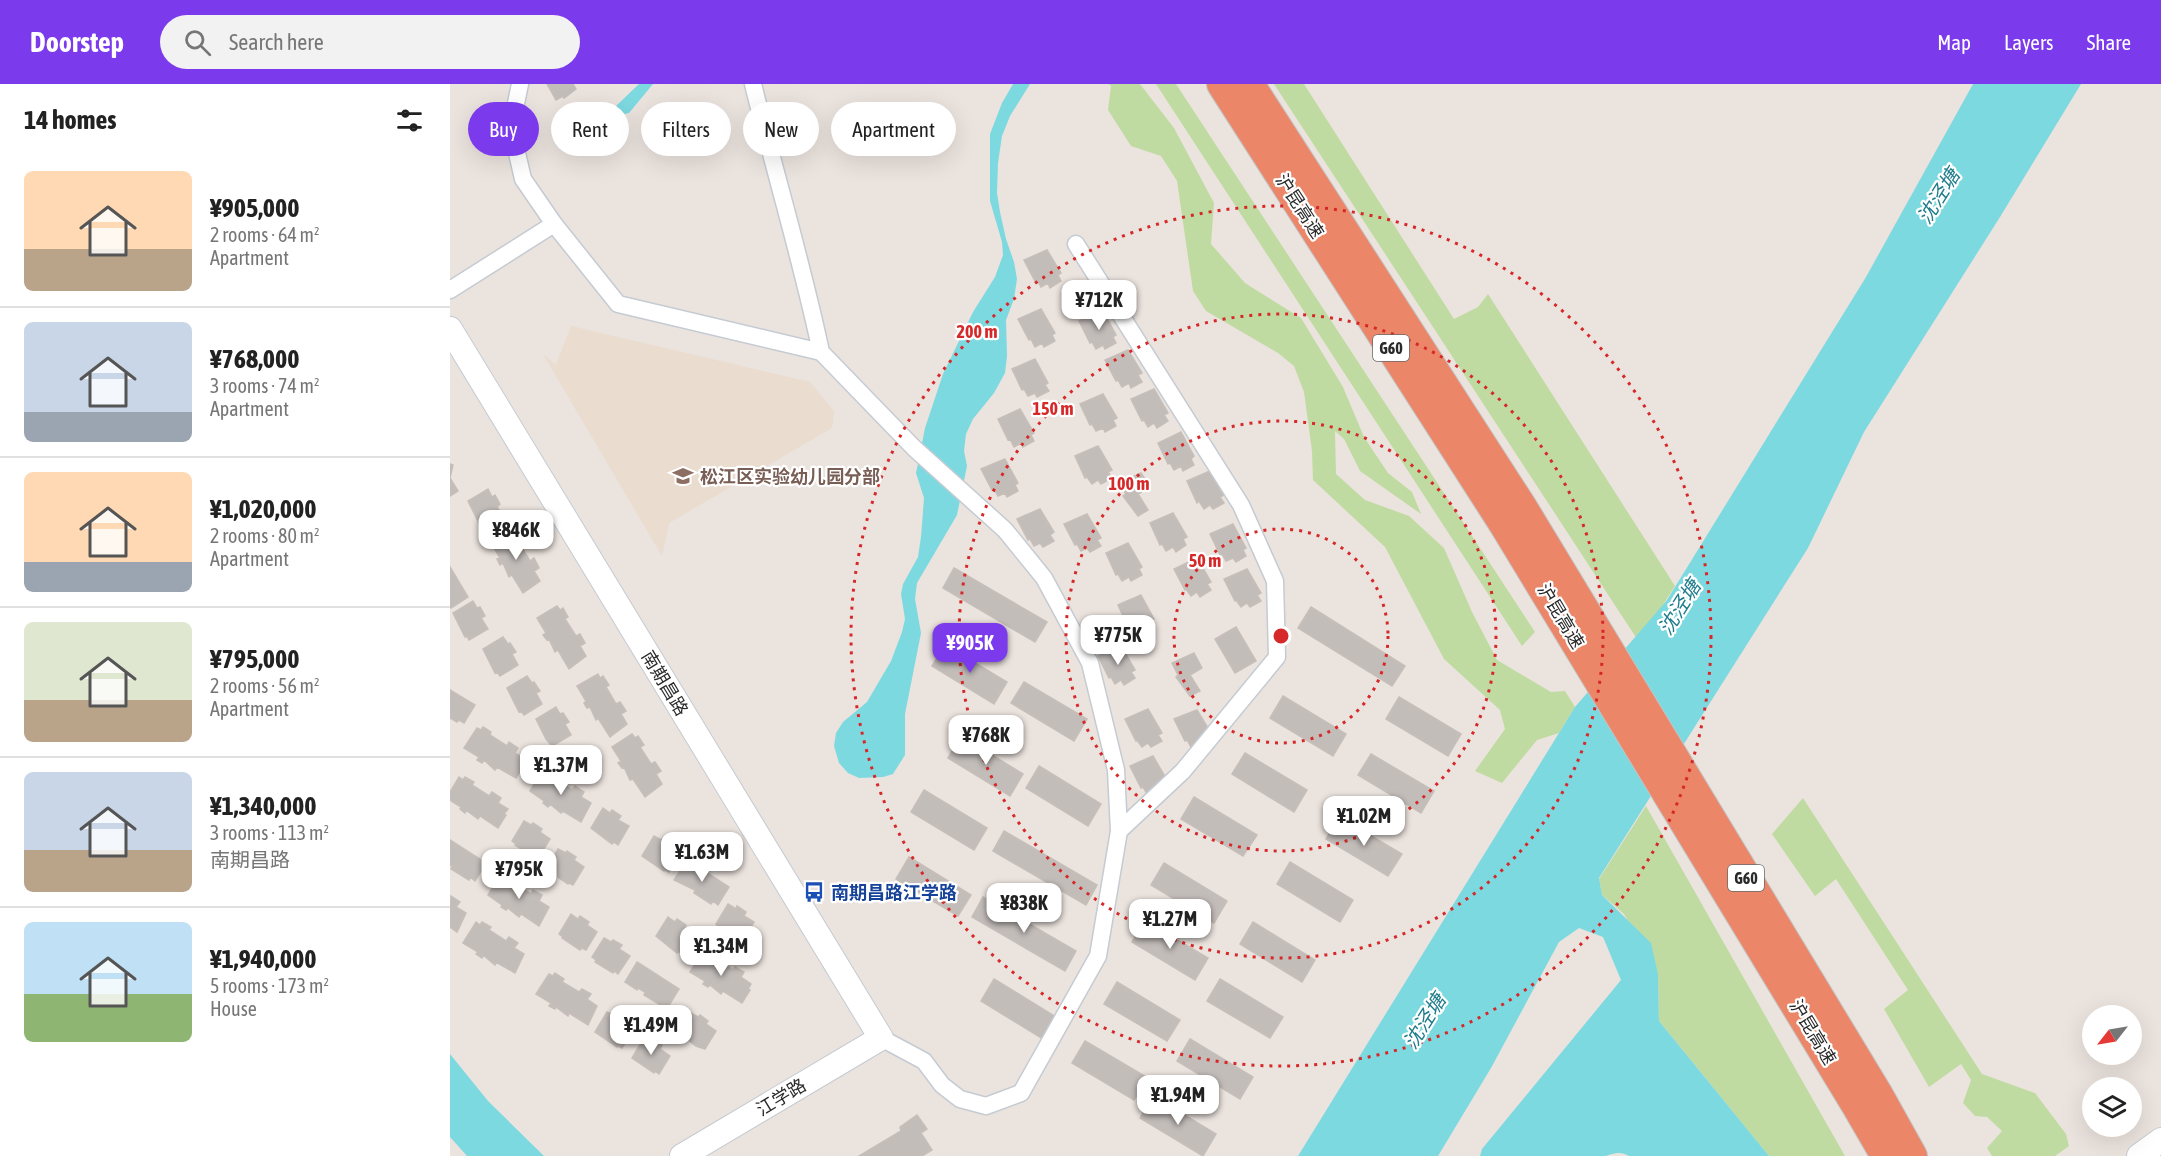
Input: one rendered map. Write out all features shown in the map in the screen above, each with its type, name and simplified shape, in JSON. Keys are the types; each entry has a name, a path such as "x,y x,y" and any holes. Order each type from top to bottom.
{"highway":[{"name":"沪昆高速","path":"1222,84 1504,524 1568,606 1872,1084 1912,1156"},
{"name":"沪昆高速","path":"1248,84 1523,509 1568,606 1886,1156"}],"main road":[{"name":"南期昌路","path":"450,329 881,1038"},
{"name":"江学路","path":"682,1156 881,1038"},
{"path":"2139,1156 2161,1140"}],"street":[{"path":"520,84 512,127 523,179 554,224 618,304 821,352"},
{"path":"753,84 784,210 809,296 821,352 914,448 1005,530 1044,578 1090,663 1116,770 1119,831 1098,956 1021,1093 986,1106 960,1099 942,1085 924,1061 881,1038"},
{"path":"450,290 554,224"},
{"path":"1076,244 1241,505 1275,581 1277,657 1183,771 1119,831"}],"shaded area":[{"name":"松江区实验幼儿园分部","path":"571,326 810,382 834,411 832,428 669,523 662,556 543,354 556,365"}],"green space":[{"path":"1109,84 1140,84 1174,128 1214,203 1211,244 1245,283 1301,318 1343,387 1364,437 1388,473 1412,492 1421,514 1360,471 1344,439 1335,431 1336,474 1365,500 1409,516 1444,548 1472,612 1497,660 1551,692 1565,691 1575,707 1559,733 1537,740 1502,783 1475,771 1505,729 1500,710 1444,659 1385,547 1313,480 1312,451 1304,392 1294,366 1278,353 1206,311 1193,291 1177,181 1161,156 1131,146 1108,110 1111,86"},
{"path":"1156,84 1176,84 1535,632 1522,646"},
{"path":"1274,84 1304,84 1454,319 1478,307 1488,294 1675,586 1639,642"},
{"path":"1803,798 1982,1074 2035,1093 2066,1134 2069,1146 2055,1156 1992,1156 1987,1148 2002,1131 1987,1117 1975,1116 1963,1103 1971,1080 1961,1064 1929,1087 1884,1009 1908,990 1836,879 1815,896 1772,834"},
{"path":"1646,806 1845,1156 1769,1156 1659,1021 1658,974 1624,914 1602,895 1599,879"}],"water":[{"path":"639,84 653,84 629,113 629,102 620,102"},
{"path":"1013,84 1030,84 1010,116 1002,136 998,163 997,193 1000,212 1017,279 1014,299 1006,320 1005,373 994,393 973,419 966,434 964,451 967,466 957,515 917,583 915,599 921,633 905,714 905,755 893,774 883,777 859,778 848,773 839,763 834,746 836,733 843,722 867,702 891,661 902,632 905,619 901,594 903,584 918,557 921,537 924,498 916,473 925,428 943,374 973,312 995,277 1003,255 1002,242 990,201 990,134 1002,103"},
{"name":"沈泾塘","path":"1973,84 2081,84 1864,432 1808,548 1599,878 1602,895 1651,943 1658,974 1659,1021 1769,1156 1629,1156 1618,1153 1606,1156 1480,1156 1482,1149 1621,980 1603,937 1579,928 1559,942 1491,1068 1438,1156 1298,1156 1575,707 1667,600 1866,277"},
{"path":"450,1054 488,1101 544,1156 467,1156 450,1137"}],"building":[{"path":"547,84 573,84 576,89 564,98 563,96 556,100"},
{"path":"1047,250 1061,273 1058,275 1061,281 1050,288 1048,283 1041,287 1037,280 1035,281 1024,260"},
{"path":"1041,309 1055,333 1052,335 1055,341 1044,347 1042,343 1035,347 1018,319"},
{"path":"1103,311 1116,335 1113,337 1116,343 1105,349 1103,345 1096,349 1092,342 1090,343 1079,321"},
{"path":"1128,350 1142,373 1138,375 1142,382 1131,388 1129,383 1122,387 1118,380 1116,381 1105,360"},
{"path":"1035,359 1048,383 1045,385 1049,391 1037,397 1035,393 1028,396 1024,389 1022,390 1012,369"},
{"path":"1154,389 1168,413 1164,415 1168,421 1157,428 1154,423 1148,427 1144,420 1142,421 1131,399"},
{"path":"1103,394 1117,418 1113,420 1116,426 1105,432 1103,428 1096,431 1092,424 1090,425 1080,404"},
{"path":"1020,409 1034,433 1031,435 1034,441 1023,447 1021,443 1014,447 998,419"},
{"path":"1181,432 1194,456 1191,459 1194,465 1183,471 1181,466 1174,470 1170,463 1168,464 1158,443"},
{"path":"1098,446 1112,470 1108,472 1112,478 1101,484 1098,480 1092,484 1087,477 1085,478 1075,456"},
{"path":"1005,459 1018,483 1015,485 1018,491 1007,497 1005,493 998,496 994,489 992,490 981,469"},
{"path":"1210,471 1224,495 1220,497 1224,503 1213,509 1210,505 1204,509 1199,501 1197,503 1187,481"},
{"path":"1141,473 1150,487 1138,494 1148,510 1138,516 1123,496 1126,494 1119,483"},
{"path":"450,478 458,491 450,496"},
{"path":"488,489 492,497 495,495 500,504 497,507 503,517 484,528 482,524 480,525 468,501"},
{"path":"1040,509 1054,532 1050,535 1054,541 1043,547 1040,543 1034,546 1030,539 1028,540 1017,519"},
{"path":"1173,513 1187,537 1183,539 1186,545 1176,552 1173,547 1166,551 1162,544 1160,545 1150,523"},
{"path":"1087,514 1101,538 1097,540 1101,546 1090,552 1087,548 1081,551 1077,544 1075,545 1064,524"},
{"path":"1233,524 1246,548 1243,550 1246,556 1236,562 1233,558 1226,561 1222,554 1220,555 1210,534"},
{"path":"511,531 514,535 517,533 522,542 519,543 530,561 534,558 539,568 534,571 540,581 523,593 512,575 509,577 503,563 500,565 497,559 500,558 491,543"},
{"path":"1128,543 1142,567 1139,569 1142,575 1131,581 1129,577 1122,581 1118,574 1116,575 1106,553"},
{"path":"1197,558 1211,582 1207,584 1211,590 1200,597 1197,592 1191,596 1185,590 1174,569"},
{"path":"450,567 468,597 451,608 450,607"},
{"path":"954,568 1047,622 1035,642 943,588"},
{"path":"1247,569 1261,593 1257,595 1261,601 1250,607 1247,603 1241,607 1235,601 1224,579"},
{"path":"1141,595 1154,619 1151,621 1155,627 1144,634 1141,629 1134,633 1130,626 1128,627 1118,605"},
{"path":"473,601 485,616 481,618 488,629 469,640 467,636 465,637 453,613"},
{"path":"557,606 560,610 563,608 568,617 565,619 576,636 580,634 585,643 580,646 586,656 569,669 558,650 555,652 549,639 547,640 543,635 546,633 537,618"},
{"path":"1311,607 1405,666 1392,686 1298,628"},
{"path":"1236,627 1256,661 1235,673 1215,639"},
{"path":"503,637 516,652 512,654 518,665 500,676 497,672 495,673 483,649"},
{"path":"945,645 1007,682 994,704 932,666"},
{"path":"1121,646 1135,670 1131,672 1135,678 1124,685 1121,680 1115,684 1111,677 1109,678 1098,656"},
{"path":"1194,653 1202,668 1190,675 1200,691 1190,696 1176,677 1178,675 1172,663"},
{"path":"598,674 600,678 603,676 609,685 606,687 616,704 620,702 626,711 621,714 627,724 610,737 598,718 596,720 590,707 587,708 584,703 586,701 577,686"},
{"path":"527,676 540,691 536,693 542,704 524,715 521,711 519,712 507,688"},
{"path":"1024,682 1087,719 1074,741 1011,703"},
{"path":"450,690 475,705 464,723 450,718"},
{"path":"1283,696 1346,734 1333,756 1270,718"},
{"path":"1399,697 1461,734 1448,756 1386,719"},
{"path":"556,707 569,722 565,724 571,735 552,746 536,719"},
{"path":"1148,709 1162,733 1158,735 1162,741 1151,747 1148,743 1142,747 1136,741 1125,719"},
{"path":"1197,710 1211,733 1191,747 1187,740 1185,741 1174,719"},
{"path":"483,727 491,732 490,735 507,746 509,742 518,748 515,753 525,759 516,778 497,767 495,770 484,760 482,763 477,760 479,757 464,748 477,728 481,730"},
{"path":"632,734 635,738 638,736 644,745 640,747 651,764 655,762 661,771 656,774 662,784 645,797 633,779 630,780 624,767 622,768 618,763 621,761 612,747"},
{"path":"961,736 1023,774 1010,796 948,758"},
{"path":"1245,753 1307,790 1294,812 1232,774"},
{"path":"1371,754 1434,791 1421,813 1358,775"},
{"path":"1153,756 1167,780 1147,794 1143,787 1141,788 1130,766"},
{"path":"1039,766 1101,804 1088,826 1026,788"},
{"path":"542,771 546,774 549,771 557,776 555,779 572,790 575,786 584,792 581,797 591,803 581,822 563,811 561,813 550,804 548,807 543,803 544,801 530,791"},
{"path":"459,777 463,780 465,777 474,782 472,785 489,796 492,792 501,798 498,803 508,809 498,828 480,816 478,819 466,810 465,813 460,809 461,807 450,800 450,792"},
{"path":"924,790 987,828 974,850 911,812"},
{"path":"1194,797 1257,835 1243,856 1181,819"},
{"path":"603,808 610,813 612,810 621,816 618,820 629,826 618,845 614,842 612,844 591,828"},
{"path":"1339,817 1402,854 1388,876 1326,839"},
{"path":"524,821 531,825 533,823 542,829 540,832 550,839 539,857 535,855 534,857 512,841"},
{"path":"1004,831 1097,885 1086,905 993,851"},
{"path":"654,836 672,843 670,847 680,853 669,872 642,856"},
{"path":"450,840 486,863 475,881 451,869"},
{"path":"558,849 566,853 567,851 576,857 574,860 584,867 573,885 546,869"},
{"path":"909,857 971,895 958,916 896,879"},
{"path":"687,860 729,887 718,905 713,901 711,904 694,893 695,890 674,880"},
{"path":"1290,862 1353,900 1340,922 1277,884"},
{"path":"1164,863 1227,901 1214,923 1151,885"},
{"path":"507,874 515,880 513,883 531,894 533,890 542,895 539,901 549,907 539,926 521,914 519,917 508,908 506,910 501,907 502,905 488,895 500,875 505,878"},
{"path":"451,896 460,902 456,907 466,913 457,932 450,927"},
{"path":"983,897 1076,951 1065,971 972,917"},
{"path":"728,904 736,909 737,906 746,912 744,916 754,922 743,941 725,932 716,924"},
{"path":"571,914 578,919 580,916 589,922 587,925 597,932 586,950 582,948 580,950 559,934"},
{"path":"668,917 675,922 677,919 686,925 684,929 694,936 682,954 678,951 677,953 656,936"},
{"path":"1145,921 1208,958 1195,980 1132,942"},
{"path":"476,922 480,925 482,922 491,927 489,930 506,941 509,937 518,943 514,948 524,954 515,973 496,962 495,965 483,955 482,958 476,954 478,952 463,943"},
{"path":"1253,922 1315,960 1302,982 1240,944"},
{"path":"604,938 622,945 619,949 630,956 618,974 595,962 596,960 592,957"},
{"path":"709,951 718,957 716,960 733,970 735,967 744,972 741,977 751,984 742,1003 723,991 721,994 710,985 708,987 703,984 705,981 690,972 703,952 707,954"},
{"path":"637,962 679,989 668,1007 663,1004 662,1006 644,995 645,992 625,982"},
{"path":"555,973 564,979 562,982 579,992 582,989 591,994 587,999 597,1006 588,1025 569,1013 568,1016 556,1007 555,1009 549,1006 551,1003 536,994 549,974 553,976"},
{"path":"994,979 1056,1017 1043,1039 981,1001"},
{"path":"1220,979 1283,1017 1270,1038 1207,1001"},
{"path":"1117,982 1180,1020 1167,1041 1104,1004"},
{"path":"607,1012 625,1019 623,1023 633,1030 622,1048 595,1032"},
{"path":"691,1013 698,1017 700,1015 708,1021 706,1024 716,1031 705,1049 696,1046 678,1032"},
{"path":"644,1038 662,1045 660,1049 670,1056 659,1074 632,1058"},
{"path":"1190,1039 1253,1077 1240,1099 1177,1061"},
{"path":"1085,1041 1148,1078 1134,1100 1072,1063"},
{"path":"1153,1096 1216,1134 1203,1156 1140,1118"},
{"path":"917,1115 927,1129 921,1133 932,1150 922,1156 859,1156 901,1131 900,1127"}],"place":[{"name":"松江区实验幼儿园分部","path":"683,476"},
{"name":"南期昌路江学路","path":"814,892"}]}
